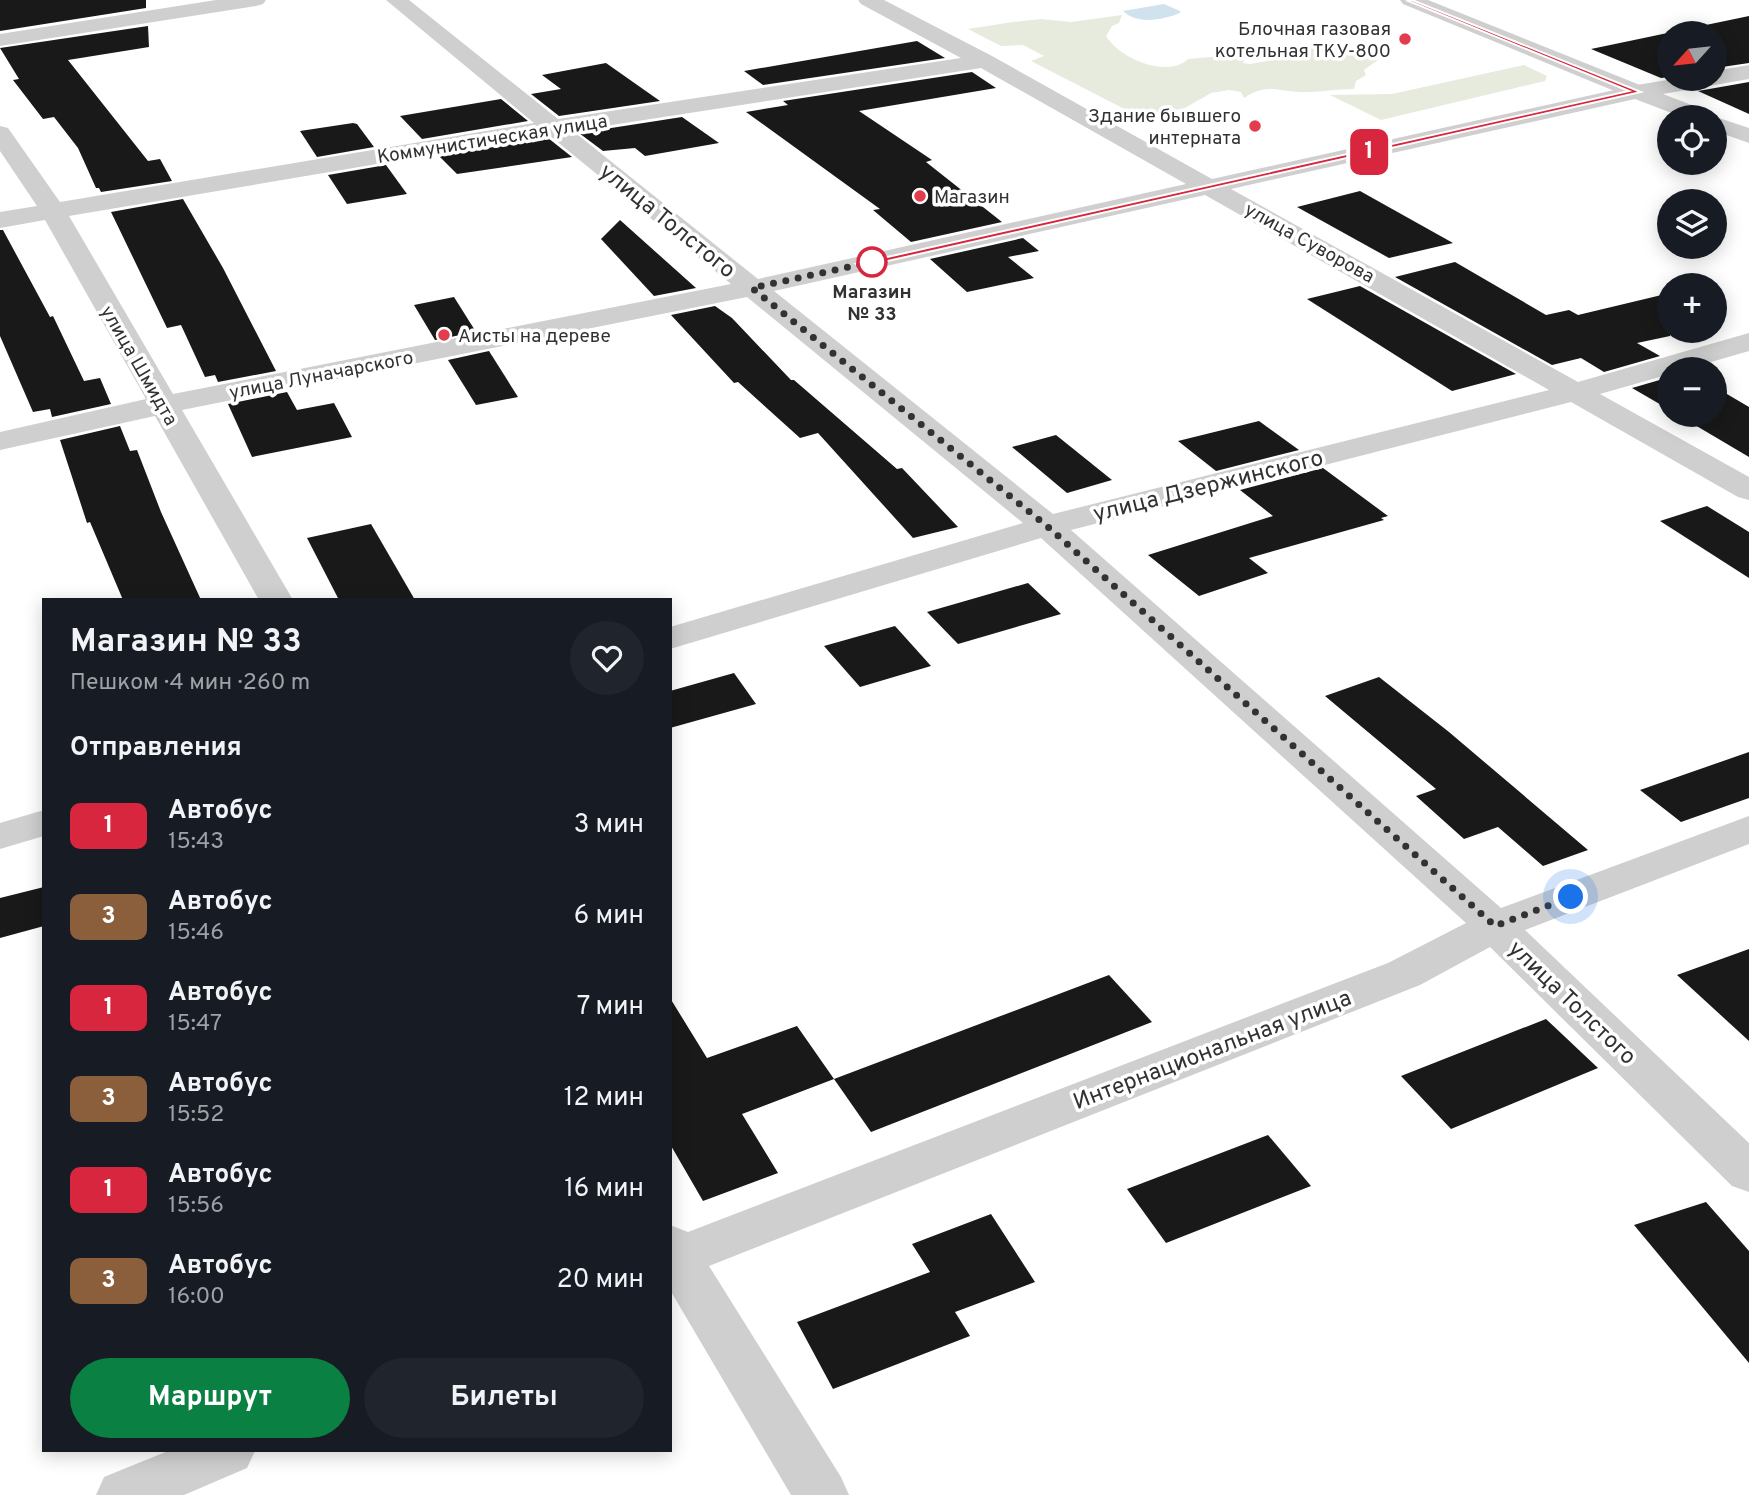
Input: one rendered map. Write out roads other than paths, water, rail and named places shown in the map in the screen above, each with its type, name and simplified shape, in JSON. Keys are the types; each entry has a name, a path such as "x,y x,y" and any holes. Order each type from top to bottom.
{"street":[{"path":"0,40 256,0"},
{"name":"улица Толстого","path":"396,0 1047,526 1495,926 1749,1173"},
{"name":"улица Суворова","path":"868,0 1211,187 1749,490"},
{"path":"1410,0 1671,105"},
{"name":"Коммунистическая улица","path":"0,220 555,127 984,61"},
{"path":"1727,76 1749,72"},
{"name":"улица Луначарского","path":"0,441 162,405 752,288 1657,88"},
{"path":"1727,127 1749,136"},
{"name":"улица Шмидта","path":"0,133 53,211 275,598"},
{"name":"улица Дзержинского","path":"672,637 1047,526 1576,392 1749,342"},
{"path":"0,836 42,824"},
{"name":"Интернациональная улица","path":"673,1254 1404,974 1495,926 1749,829"},
{"path":"673,1254 821,1495"},
{"path":"124,1495 225,1452"}],"water":[{"path":"1164,4 1180,13 1166,18 1143,20 1123,11"}],"place":[{"name":"Блочная газовая котельная ТКУ-800","path":"1405,39"},
{"name":"Здание бывшего интерната","path":"1255,126"},
{"name":"Магазин","path":"920,196"},
{"name":"Магазин № 33","path":"872,262"},
{"name":"Аисты на дереве","path":"444,335"}]}
